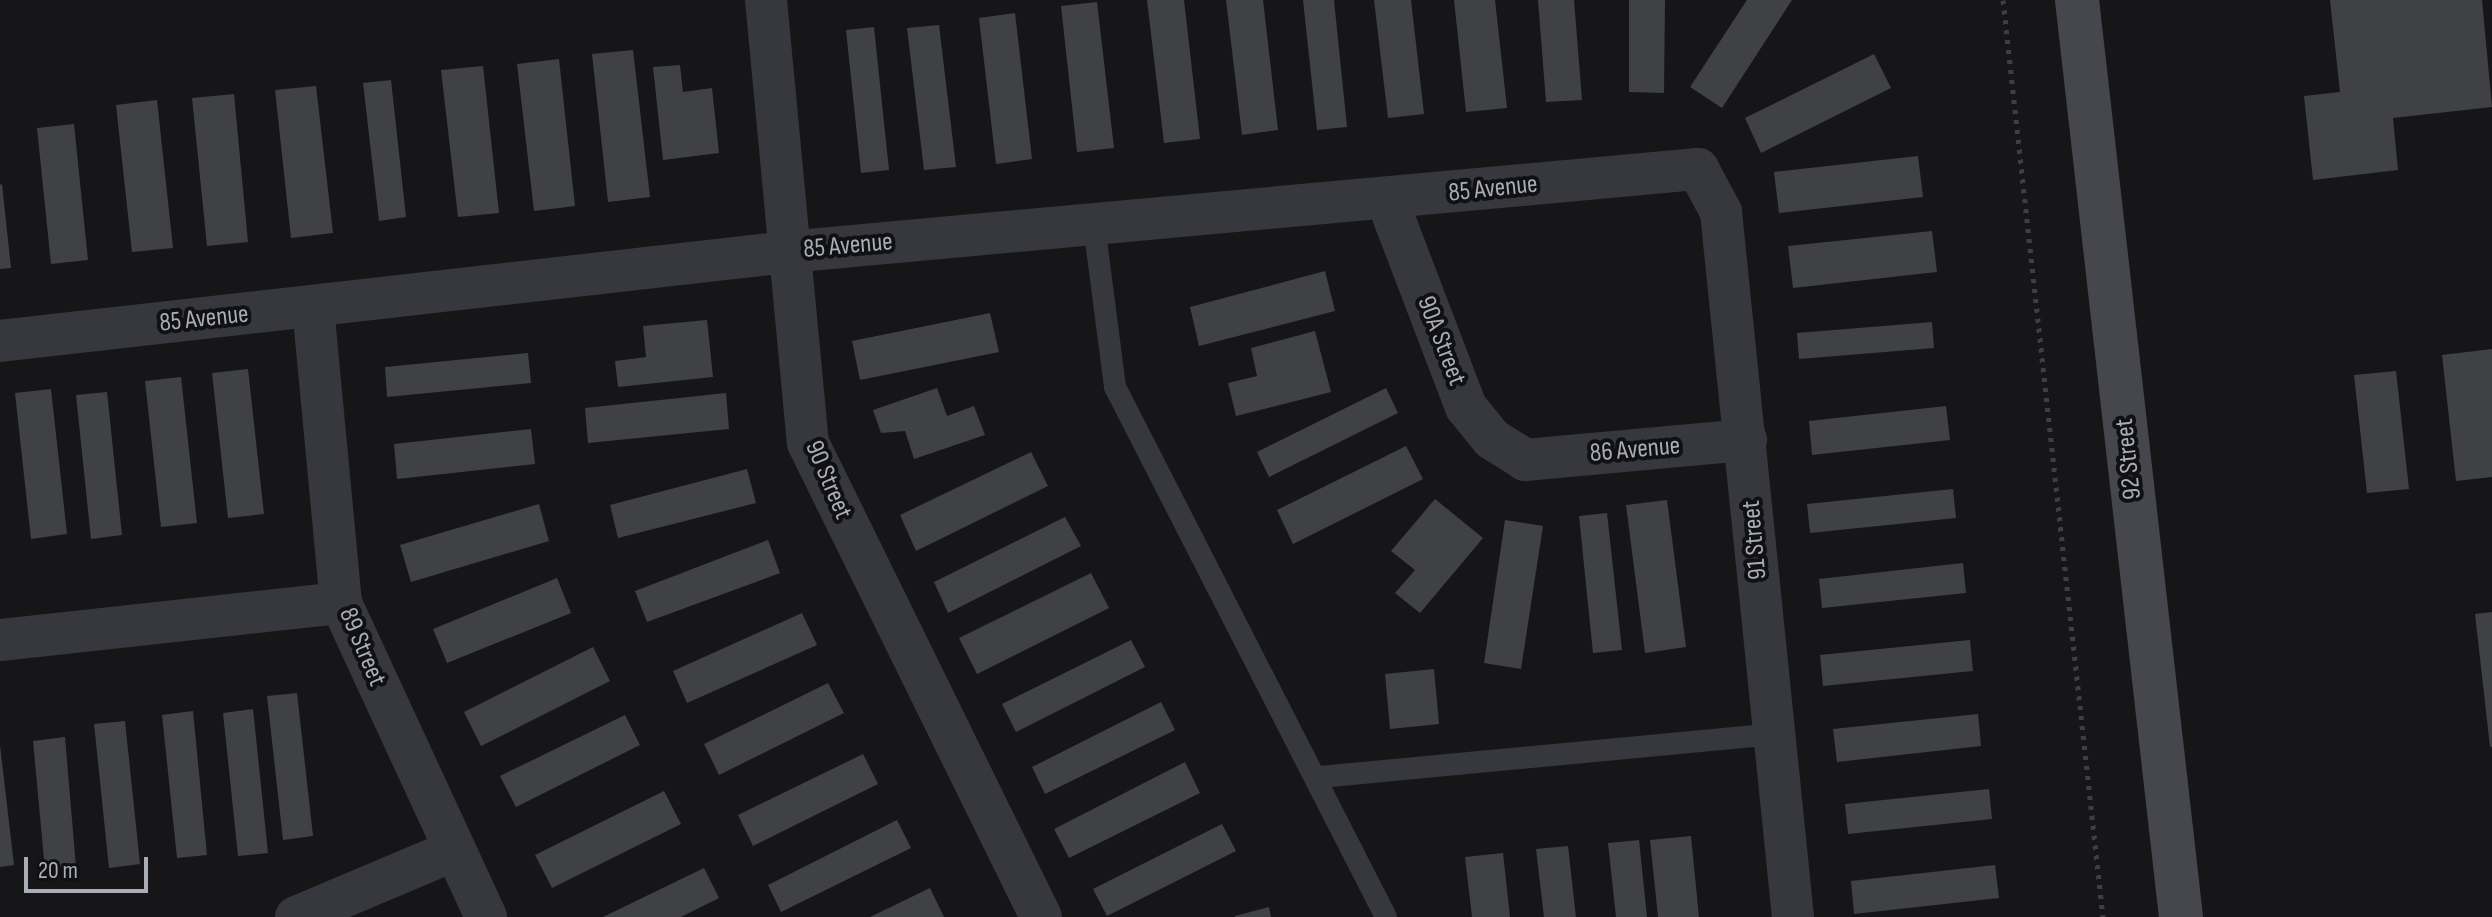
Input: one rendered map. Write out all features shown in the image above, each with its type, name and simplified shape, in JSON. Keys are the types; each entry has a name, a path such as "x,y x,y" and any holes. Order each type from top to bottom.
{"main road":[{"name":"92 Street","path":"2077,0 2181,917"}],"street":[{"name":"90 Street","path":"766,0 787,252 808,443 1041,917"},
{"name":"85 Avenue","path":"0,341 787,252 1387,200 1698,169"},
{"name":"91 Street","path":"1698,169 1721,212 1793,917"},
{"name":"90A Street","path":"1387,200 1466,407 1492,439 1525,460"},
{"name":"89 Street","path":"313,307 341,603 452,851 486,917"},
{"name":"86 Avenue","path":"1525,460 1746,440"},
{"path":"0,640 341,603"},
{"path":"296,917 452,851"}],"lane":[{"path":"1094,225 1115,387 1320,777 1386,917"},
{"path":"1320,777 1774,734"}],"path":[{"path":"2003,0 2103,917"}],"building":[{"path":"1147,0 1184,0 1200,139 1164,143"},
{"path":"1226,0 1263,0 1278,130 1242,135"},
{"path":"1303,0 1334,0 1347,127 1317,130"},
{"path":"1374,0 1411,0 1424,114 1388,118"},
{"path":"1454,0 1495,0 1507,108 1466,112"},
{"path":"1538,0 1574,0 1582,100 1546,102"},
{"path":"1629,0 1665,0 1664,93 1629,92"},
{"path":"1747,0 1792,0 1722,108 1690,87"},
{"path":"2330,0 2482,0 2492,107 2393,118 2398,170 2313,180 2304,96 2340,92"},
{"path":"1097,2 1114,148 1077,152 1061,6"},
{"path":"1015,13 1032,159 996,164 979,18"},
{"path":"939,25 956,167 924,170 907,28"},
{"path":"874,27 889,170 861,173 846,30"},
{"path":"633,50 650,197 608,202 592,54"},
{"path":"1874,54 1891,88 1761,153 1745,118"},
{"path":"559,59 575,206 534,211 517,64"},
{"path":"680,65 683,92 712,88 719,153 663,160 653,67"},
{"path":"483,66 499,213 458,217 441,70"},
{"path":"391,80 406,217 379,221 363,83"},
{"path":"316,86 333,233 291,238 275,90"},
{"path":"234,94 248,242 207,246 192,98"},
{"path":"157,100 173,248 132,252 116,105"},
{"path":"74,124 88,260 51,264 37,128"},
{"path":"1918,156 1923,197 1779,213 1774,172"},
{"path":"0,185 11,268 0,269"},
{"path":"1932,231 1937,272 1793,288 1788,246"},
{"path":"1325,271 1335,311 1199,346 1190,307"},
{"path":"990,313 999,352 860,380 852,341"},
{"path":"707,320 713,377 618,387 615,361 646,357 643,326"},
{"path":"1932,322 1934,348 1799,359 1797,333"},
{"path":"1315,331 1331,392 1236,416 1228,383 1257,376 1251,348"},
{"path":"2492,349 2492,477 2456,481 2442,355"},
{"path":"528,353 531,383 387,397 385,367"},
{"path":"248,369 264,514 228,518 212,373"},
{"path":"2396,371 2409,489 2367,493 2354,375"},
{"path":"181,377 197,523 161,527 145,381"},
{"path":"937,388 947,416 974,406 985,435 914,459 905,431 881,433 873,410"},
{"path":"1386,388 1398,413 1269,477 1257,452"},
{"path":"51,389 67,534 31,539 15,393"},
{"path":"107,392 122,535 91,539 76,395"},
{"path":"726,393 729,429 588,443 585,408"},
{"path":"1946,406 1950,440 1812,455 1809,421"},
{"path":"531,429 535,464 397,479 394,444"},
{"path":"1406,446 1423,479 1293,544 1277,510"},
{"path":"1031,452 1048,486 916,551 900,515"},
{"path":"747,469 756,503 618,538 610,505"},
{"path":"1953,489 1956,518 1810,533 1807,504"},
{"path":"1435,499 1483,538 1420,613 1395,593 1415,570 1391,551"},
{"path":"1667,500 1686,647 1645,653 1626,505"},
{"path":"539,504 549,541 411,582 400,545"},
{"path":"1607,513 1622,650 1593,653 1579,516"},
{"path":"1065,517 1081,546 948,613 934,582"},
{"path":"1505,520 1543,526 1521,669 1484,663"},
{"path":"768,540 780,573 647,622 635,591"},
{"path":"1963,563 1966,593 1822,608 1819,579"},
{"path":"1091,573 1109,608 977,674 959,638"},
{"path":"557,578 571,613 447,663 433,629"},
{"path":"2492,612 2492,747 2490,747 2475,614"},
{"path":"802,613 817,645 687,703 673,671"},
{"path":"1131,640 1145,667 1016,732 1002,704"},
{"path":"1970,640 1973,671 1823,686 1820,655"},
{"path":"593,647 610,681 481,746 464,712"},
{"path":"1434,669 1439,724 1390,729 1385,674"},
{"path":"828,683 844,713 719,775 704,744"},
{"path":"297,693 313,836 283,840 267,696"},
{"path":"1161,702 1175,730 1045,794 1032,767"},
{"path":"253,709 268,853 238,856 223,713"},
{"path":"193,711 207,855 177,858 162,715"},
{"path":"1978,714 1981,746 1837,762 1833,729"},
{"path":"625,715 640,745 516,807 500,776"},
{"path":"125,721 140,864 109,868 94,724"},
{"path":"65,737 76,867 45,870 33,741"},
{"path":"0,745 14,865 0,867"},
{"path":"863,754 878,784 753,846 738,815"},
{"path":"1185,762 1200,793 1069,858 1054,829"},
{"path":"1989,789 1992,819 1848,834 1845,804"},
{"path":"664,791 681,824 552,888 535,855"},
{"path":"897,820 911,848 781,912 768,885"},
{"path":"1222,824 1236,851 1107,916 1093,889"},
{"path":"1691,836 1699,917 1658,917 1650,840"},
{"path":"1639,840 1647,917 1616,917 1608,843"},
{"path":"1568,846 1576,917 1544,917 1536,849"},
{"path":"1503,853 1510,917 1472,917 1465,857"},
{"path":"1995,865 1999,898 1854,914 1851,881"},
{"path":"704,868 719,898 681,917 603,917"},
{"path":"930,888 944,917 870,917"},
{"path":"1269,907 1271,917 1235,917 1235,916"}]}
